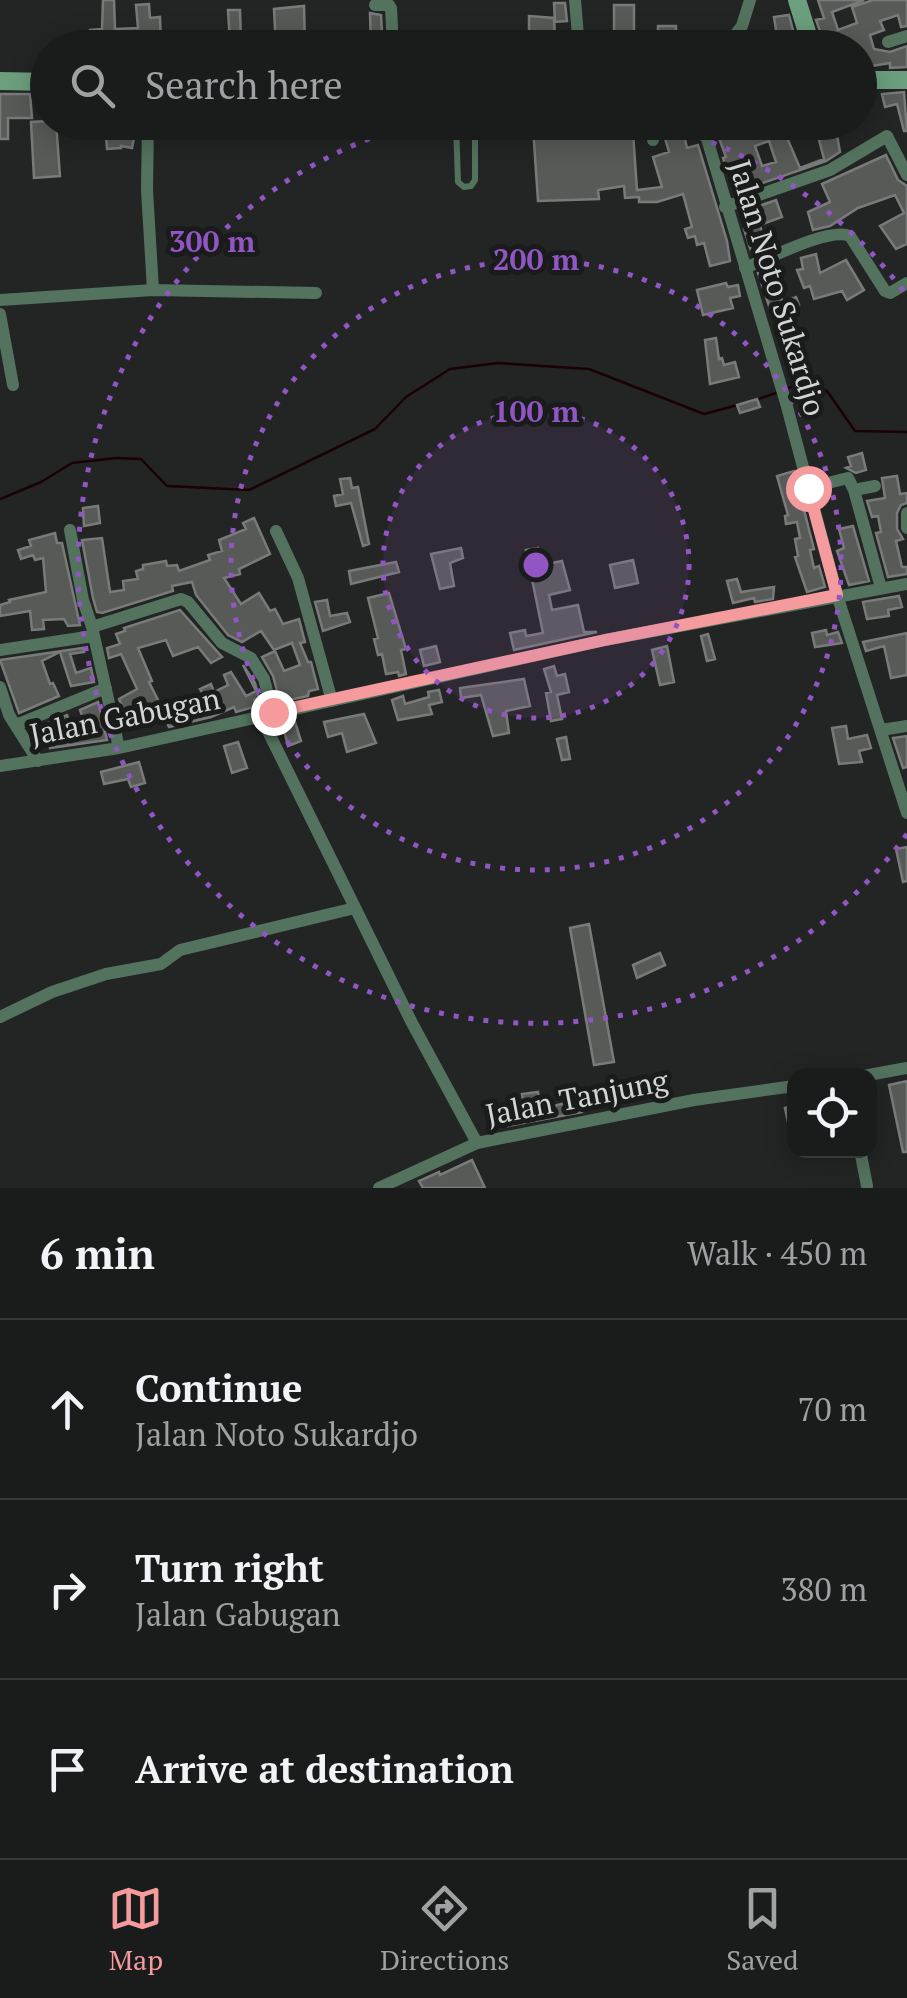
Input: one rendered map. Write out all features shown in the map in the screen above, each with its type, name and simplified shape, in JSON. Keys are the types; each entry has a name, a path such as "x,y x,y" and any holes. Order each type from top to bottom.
{"main road":[{"path":"798,0 807,30"},
{"path":"877,80 907,80"},
{"path":"0,81 30,82"}],"street":[{"path":"575,0 577,30"},
{"path":"739,30 750,0"},
{"path":"374,5 389,5 392,30"},
{"path":"888,42 907,36"},
{"path":"725,207 821,174 887,136 907,175"},
{"path":"148,140 153,290"},
{"name":"Jalan Noto Sukardjo","path":"707,140 786,403 837,595 907,813"},
{"path":"745,268 845,233 885,291 890,293 907,283"},
{"path":"0,300 153,290 316,293"},
{"path":"0,314 2,343 13,385"},
{"path":"808,488 848,478 881,588"},
{"path":"854,490 876,486"},
{"path":"907,514 907,528"},
{"path":"70,530 119,748"},
{"path":"276,532 298,578 332,701"},
{"name":"Jalan Gabugan","path":"0,766 119,748 605,640 907,584"},
{"path":"0,650 92,631 186,599 222,643 251,658 264,679 267,714 355,908 476,1143"},
{"path":"0,687 16,725 38,761"},
{"path":"16,725 106,688"},
{"path":"881,730 907,726"},
{"path":"0,1017 52,992 106,974 161,964 180,950 355,908"},
{"path":"877,1073 907,1068"},
{"name":"Jalan Tanjung","path":"379,1188 476,1143 694,1100 787,1087"},
{"path":"861,1158 866,1186"}],"lane":[{"path":"456,140 456,172 464,187 475,180 475,140"}],"building":[{"path":"103,0 114,0 115,29 138,28 136,5 149,4 150,18 160,17 160,30 90,30 102,29"},
{"path":"818,0 864,0 832,12 838,30 820,30 816,20 824,18"},
{"path":"873,0 907,0 907,26 901,27 898,15 880,21 884,30 838,30 857,23 852,7"},
{"path":"554,3 565,3 567,21 555,22"},
{"path":"614,5 634,5 634,30 614,30"},
{"path":"304,6 305,30 275,30 274,9"},
{"path":"228,10 240,10 241,30 229,30"},
{"path":"370,13 381,15 382,30 370,30"},
{"path":"789,15 793,30 776,30 774,17"},
{"path":"529,16 554,18 555,30 529,30"},
{"path":"658,26 676,26 676,30 658,30"},
{"path":"907,46 907,67 890,68 890,63 877,65 877,50 890,52"},
{"path":"904,92 907,131 897,104 885,107 882,94"},
{"path":"0,94 30,94 30,118 8,118 8,139 0,139"},
{"path":"32,140 57,140 60,176 34,178"},
{"path":"106,140 134,140 132,148 107,149"},
{"path":"534,140 634,140 637,190 662,187 653,157 669,152 666,140 685,140 687,148 698,145 730,261 710,266 704,243 697,245 695,236 688,238 685,229 692,227 683,194 657,202 639,202 639,197 625,198 624,186 598,190 599,199 538,201"},
{"path":"720,140 788,140 800,168 824,159 819,140 838,140 840,152 826,161 734,193 732,187 750,181 744,162 726,168 726,157","holes":["769,141 776,162 762,166 755,146"]},
{"path":"886,155 898,180 907,186 907,244 896,249 880,226 904,213 895,195 813,230 808,212 830,202 822,184"},
{"path":"776,200 782,217 760,225 766,248 752,254 744,229 750,228 747,218 761,214 759,206"},
{"path":"816,254 820,273 846,260 864,290 847,300 842,291 814,299 810,286 804,288 797,270 803,269 801,258"},
{"path":"769,269 783,302 796,297 799,305 772,315 758,273"},
{"path":"726,283 728,287 738,285 740,296 730,298 733,308 703,315 697,290"},
{"path":"716,338 719,359 724,365 735,362 739,377 710,384 705,340"},
{"path":"757,399 760,407 740,413 737,405"},
{"path":"862,453 866,470 856,473 846,468 851,466 848,457"},
{"path":"794,471 814,549 810,550 814,568 819,566 825,587 807,592 795,557 795,539 800,538 797,522 786,524 788,515 777,476"},
{"path":"897,476 900,494 907,493 907,503 897,513 897,529 903,539 896,541 907,574 888,577 876,533 881,532 878,516 872,517 867,501 885,498 882,478"},
{"path":"350,478 352,488 358,487 369,544 363,546 351,503 336,506 334,496 343,494 340,479"},
{"path":"98,506 100,523 84,526 83,508"},
{"path":"254,518 270,554 239,569 240,574 224,578 241,604 259,593 283,624 299,619 305,642 300,643 311,662 318,689 309,691 308,696 280,702 273,676 262,657 275,651 284,671 300,665 292,643 274,650 261,631 242,642 228,635 196,595 192,582 97,612 82,540 102,538 110,592 124,590 123,581 138,579 136,571 143,569 143,565 166,561 167,566 177,565 179,571 210,560 208,555 222,551 219,540 246,529 243,523"},
{"path":"853,526 869,581 849,585 837,551 844,548 839,529"},
{"path":"55,533 57,543 62,543 80,625 68,626 64,619 43,620 44,629 32,630 30,611 0,616 0,605 46,592 43,558 35,560 33,555 21,559 18,550 31,546 29,540"},
{"path":"461,548 463,558 450,563 454,586 440,589 431,554"},
{"path":"538,548 542,565 562,561 570,590 549,595 552,610 578,605 584,632 597,632 514,650 510,633 543,633 526,550"},
{"path":"633,560 638,583 615,588 610,565"},
{"path":"396,562 399,572 351,584 349,571"},
{"path":"737,579 741,592 774,587 773,599 733,603 727,581"},
{"path":"389,593 406,649 401,650 406,674 399,676 398,672 386,674 382,654 378,655 368,598"},
{"path":"899,596 902,607 888,610 889,616 867,619 863,602"},
{"path":"327,600 330,616 347,613 350,622 323,631 315,602"},
{"path":"180,610 222,657 211,663 198,647 173,656 166,640 138,648 164,712 204,696 200,689 211,684 214,692 228,685 224,675 231,672 246,696 256,691 243,665 255,683 259,698 254,700 257,706 236,712 234,707 169,727 163,714 144,723 137,709 126,714 119,699 137,689 121,654 109,658 107,648 120,644 116,634 124,628"},
{"path":"826,630 827,635 838,632 842,643 815,647 812,633"},
{"path":"907,633 907,675 891,678 884,646 866,651 863,642"},
{"path":"708,634 715,659 707,661 701,636"},
{"path":"436,646 440,662 424,666 420,650"},
{"path":"667,646 674,682 660,685 652,650"},
{"path":"83,648 84,652 70,654 76,673 91,668 94,682 71,686 60,652 42,661 59,696 19,713 0,660"},
{"path":"554,666 557,676 565,674 569,692 557,695 562,719 551,721 546,693 551,692 544,669"},
{"path":"524,679 530,706 506,711 509,733 493,736 481,695 461,698 460,688"},
{"path":"439,690 442,702 429,705 432,714 398,720 392,700 403,696 405,704"},
{"path":"98,702 107,740 50,748 48,741 39,744 30,730 67,715 72,726 84,721 80,710"},
{"path":"364,714 376,743 347,752 342,733 328,737 324,722"},
{"path":"294,719 301,741 288,746 282,722"},
{"path":"846,726 848,739 867,735 871,748 859,751 862,762 839,764 832,728"},
{"path":"907,736 907,767 903,768 893,738"},
{"path":"566,737 570,759 562,760 557,739"},
{"path":"238,742 247,768 232,773 224,746"},
{"path":"139,762 145,783 131,787 128,779 104,784 101,772"},
{"path":"907,847 907,881 903,882 896,849"},
{"path":"589,924 614,1062 594,1065 570,928"},
{"path":"660,953 665,965 637,978 633,965"},
{"path":"907,1081 907,1152 903,1152 889,1085"},
{"path":"538,1092 540,1109 579,1100 582,1112 508,1126 506,1114 525,1111 522,1094"},
{"path":"472,1160 485,1188 423,1188 419,1181 439,1172 440,1175"}],"waterway":[{"path":"0,499 41,482 72,463 116,458 141,459 167,486 249,490 375,429 406,397 450,369 498,363 589,369 704,414 738,405"},
{"path":"788,388 809,381 827,391 855,431 907,432"},
{"path":"755,400 776,393"}],"route":[{"path":"273,712 605,640 837,595 808,488"}]}
